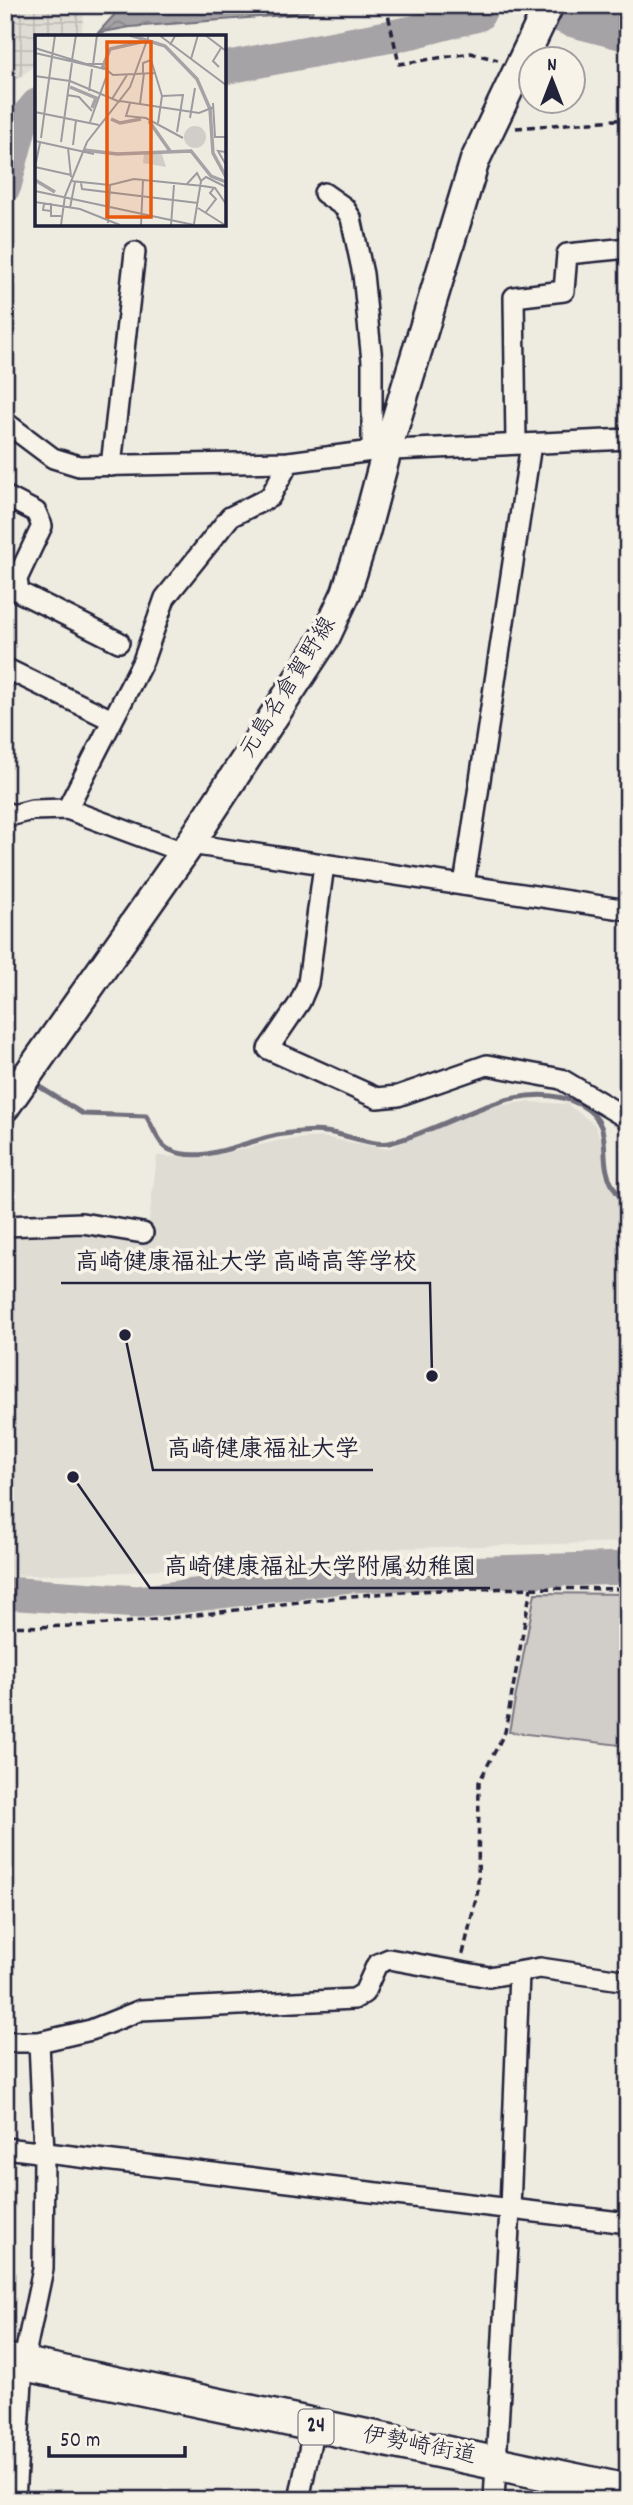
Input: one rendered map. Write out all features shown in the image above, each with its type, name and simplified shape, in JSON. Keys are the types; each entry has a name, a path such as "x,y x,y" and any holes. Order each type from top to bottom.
{"main road":[{"name":"元島名倉賀野線","path":"528,46 549,5"},
{"name":"元島名倉賀野線","path":"5,1107 187,848 325,638 346,593 379,451 475,160 518,66"},
{"name":"伊勢崎街道","path":"14,2362 628,2491"}],"street":[{"path":"324,193 344,206 351,218 363,274 379,451"},
{"path":"464,885 523,443 514,297 564,290 567,254 628,248"},
{"path":"111,466 135,252"},
{"path":"6,425 53,458 79,466 289,463 379,451 628,439"},
{"path":"67,809 143,661 166,598 230,517 270,497 289,463"},
{"path":"5,496 36,512 42,526 17,579 19,592 119,642"},
{"path":"5,668 112,720"},
{"path":"5,812 13,815 32,810 67,809 187,848 324,865 628,910"},
{"path":"324,865 307,983 300,1002 268,1049 377,1098 398,1096 487,1065 561,1079 628,1119"},
{"path":"5,1226 82,1223 143,1233"},
{"path":"5,2042 39,2042 91,2029 141,2010 354,1999 364,1993 377,1964 389,1959 489,1978 540,1968 555,1968 628,1981"},
{"path":"494,2500 510,2209 519,1973"},
{"path":"15,2500 14,2362 43,2269 44,2153 39,2042"},
{"path":"5,2148 628,2223"},
{"path":"299,2500 314,2426"}],"path":[{"path":"386,5 399,64 471,52 518,64"},
{"path":"492,120 508,129 628,119"},
{"path":"5,1626 57,1628 118,1625 361,1595 460,1588 628,1589"},
{"path":"459,1972 478,1890 479,1782 505,1732 531,1588"}],"shaded area":[{"path":"5,5 85,5 81,35 35,35 35,66 5,88"},
{"path":"525,1102 567,1104 594,1124 603,1145 604,1174 628,1218 628,1542 403,1548 126,1572 5,1576 5,1231 48,1227 147,1237 157,1156 204,1158 282,1140 322,1137 387,1149 490,1107"},
{"path":"535,1593 628,1594 628,1746 509,1732"}],"water":[{"path":"117,5 315,5 312,13 130,27 98,33 115,14"}],"waterway":[{"path":"226,68 413,32 478,15 483,5"},
{"path":"534,5 570,20 628,35"},
{"path":"5,186 21,124 35,107"},
{"path":"5,1057 13,1063"},
{"path":"40,1087 83,1114 146,1116 166,1148 198,1155 227,1150 270,1136 316,1131 374,1143 389,1143 508,1099 533,1095 558,1097 581,1105 598,1121 604,1138 610,1180 628,1206"},
{"path":"5,1593 138,1602 350,1576 628,1568"}],"place":[{"name":"高崎健康福祉大学","path":"125,1335"},
{"name":"高崎健康福祉大学 高崎高等学校","path":"432,1376"},
{"name":"高崎健康福祉大学附属幼稚園","path":"73,1477"}]}
